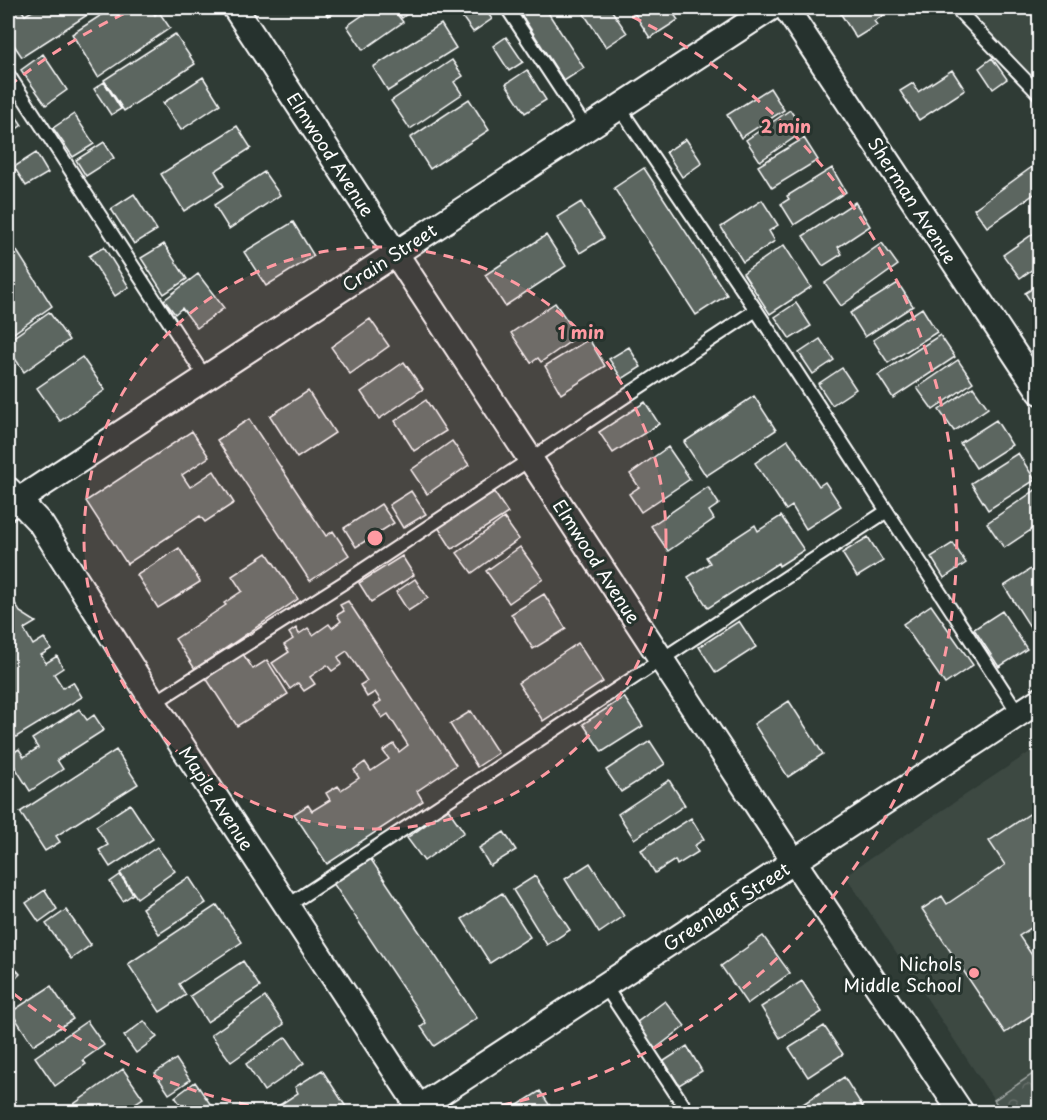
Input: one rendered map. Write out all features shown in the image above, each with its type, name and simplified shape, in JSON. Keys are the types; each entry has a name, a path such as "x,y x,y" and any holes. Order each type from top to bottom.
{"street":[{"name":"Elmwood Avenue","path":"235,8 961,1113"},
{"name":"Crain Street","path":"11,498 205,377 771,8"},
{"name":"Sherman Avenue","path":"786,8 1040,392"},
{"name":"Maple Avenue","path":"11,498 41,524 417,1111"},
{"name":"Greenleaf Street","path":"417,1111 1040,700"}],"lane":[{"path":"507,8 586,128"},
{"path":"956,8 1040,95"},
{"path":"8,74 205,377"},
{"path":"619,107 756,310 1019,714"},
{"path":"154,703 343,583 756,310"},
{"path":"287,906 887,511"},
{"path":"605,986 688,1113"}],"shaded area":[{"path":"966,8 1039,8 1039,84"},
{"name":"Nichols Middle School","path":"1039,746 1039,1070 994,1100 845,875"}],"green space":[{"path":"1039,1070 1039,1112 1002,1112 994,1100"}],"building":[{"path":"8,8 20,8 25,15 38,8 98,8 22,57 8,36"},
{"path":"112,8 150,8 155,15 159,12 170,28 98,77 72,34"},
{"path":"323,8 335,8 337,11 328,16"},
{"path":"373,8 392,8 403,22 363,50 347,26"},
{"path":"394,8 410,8 412,10 402,18"},
{"path":"469,8 484,8 492,19 473,32 460,14"},
{"path":"517,8 545,8 584,68 564,81"},
{"path":"580,8 610,8 627,33 606,47"},
{"path":"635,8 670,8 678,20 650,38 632,10"},
{"path":"837,8 895,8 874,21 877,25 856,38"},
{"path":"441,24 456,48 388,91 373,67"},
{"path":"175,34 195,64 124,111 104,80"},
{"path":"506,37 523,62 509,71 493,46"},
{"path":"43,54 67,90 46,105 21,70"},
{"path":"992,58 1007,79 993,89 979,68"},
{"path":"452,60 463,76 454,82 462,94 410,129 391,101"},
{"path":"527,70 546,100 525,113 506,84"},
{"path":"952,70 965,90 919,120 900,91 913,83 918,92"},
{"path":"203,77 220,104 181,130 163,103"},
{"path":"104,82 121,109 111,115 94,89"},
{"path":"770,88 784,110 741,138 727,115"},
{"path":"469,99 489,130 430,169 410,138"},
{"path":"8,104 22,125 8,135"},
{"path":"790,110 804,131 760,161 746,140"},
{"path":"74,114 94,144 73,157 53,128"},
{"path":"237,126 251,148 215,171 224,186 184,211 161,174"},
{"path":"804,138 818,160 772,188 758,166"},
{"path":"686,139 702,163 682,177 666,152"},
{"path":"104,142 114,158 86,176 76,160"},
{"path":"36,153 48,173 26,186 14,167"},
{"path":"1032,167 1040,178 1040,190 987,227 974,209"},
{"path":"644,168 727,295 696,315 614,188"},
{"path":"832,168 846,192 794,225 781,204 789,199 787,196"},
{"path":"264,172 280,195 229,229 214,205"},
{"path":"134,194 157,230 134,244 111,209"},
{"path":"762,200 778,225 769,231 775,241 743,262 721,227"},
{"path":"581,202 604,238 580,253 557,217"},
{"path":"855,202 870,226 838,247 842,254 823,266 803,236"},
{"path":"293,222 314,256 266,286 244,252"},
{"path":"1040,229 1040,264 1020,278 1003,255"},
{"path":"546,235 566,266 505,306 485,275"},
{"path":"8,237 52,306 8,337"},
{"path":"882,243 898,265 841,306 825,283"},
{"path":"164,244 187,279 164,294 141,258"},
{"path":"784,245 811,287 770,314 743,273"},
{"path":"104,247 129,287 115,296 89,256"},
{"path":"198,274 224,308 197,328 182,308 175,314 164,300"},
{"path":"898,283 913,306 865,337 850,313"},
{"path":"1040,284 1040,316 1025,293"},
{"path":"555,303 578,336 541,362 538,358 531,363 511,333"},
{"path":"796,303 811,326 790,339 775,317"},
{"path":"922,308 937,332 888,363 873,340"},
{"path":"49,312 69,340 24,372 8,348 8,341"},
{"path":"370,319 389,346 350,374 331,347"},
{"path":"940,335 955,357 893,398 878,375"},
{"path":"589,339 605,366 561,394 545,366"},
{"path":"820,339 834,360 813,374 799,353"},
{"path":"629,347 641,367 622,379 609,359"},
{"path":"82,357 105,390 60,421 37,388"},
{"path":"958,360 973,382 933,410 917,388"},
{"path":"404,362 423,389 379,419 361,392"},
{"path":"842,368 856,389 832,405 818,384"},
{"path":"973,387 988,408 954,431 939,410"},
{"path":"308,391 335,433 297,458 270,416"},
{"path":"754,396 776,430 706,476 684,442"},
{"path":"426,400 446,431 414,451 395,421"},
{"path":"645,402 659,424 613,453 599,432"},
{"path":"249,419 326,536 333,531 349,555 310,581 217,440"},
{"path":"996,420 1012,445 976,468 960,443"},
{"path":"192,431 209,457 182,475 190,487 214,471 234,503 205,522 200,516 127,564 86,501"},
{"path":"788,440 819,486 825,482 841,506 806,529 792,506 786,510 755,463"},
{"path":"452,441 469,465 427,494 411,470"},
{"path":"668,447 690,479 641,512 629,494 639,487 630,474"},
{"path":"1018,453 1035,480 988,510 971,483"},
{"path":"708,487 719,504 709,511 714,519 668,551 651,526"},
{"path":"1037,489 1040,493 1040,524 1004,548 987,523"},
{"path":"411,491 426,514 403,528 389,505"},
{"path":"494,492 508,513 452,549 438,527"},
{"path":"381,504 394,523 356,547 344,528"},
{"path":"781,516 804,550 779,566 778,563 708,608 688,577 710,563 706,557 755,525 758,531"},
{"path":"504,518 519,539 472,573 457,553"},
{"path":"868,537 883,561 857,577 842,553"},
{"path":"953,543 966,563 944,578 931,557"},
{"path":"520,547 543,579 509,603 486,571"},
{"path":"179,548 200,582 158,608 137,575"},
{"path":"267,553 298,599 195,669 175,639 226,605 224,603 242,591 232,576"},
{"path":"402,556 414,575 371,602 359,583"},
{"path":"1040,563 1040,641 1039,641 1004,586"},
{"path":"415,579 428,598 408,611 396,592"},
{"path":"8,591 20,612 36,622 24,629 33,645 44,638 51,649 41,655 46,663 57,656 63,668 54,674 63,688 73,682 82,697 8,742"},
{"path":"544,594 566,629 533,649 511,614"},
{"path":"348,601 456,765 417,791 423,801 327,864 294,814 308,805 312,811 330,800 326,793 338,786 341,790 359,778 354,770 365,762 371,771 389,759 383,751 394,744 399,752 408,745 388,714 382,718 374,706 381,701 375,692 367,697 360,685 367,681 347,651 338,657 342,664 332,671 327,665 310,677 315,684 304,691 298,683 290,689 272,663 289,652 284,645 293,639 289,633 296,628 299,634 308,628 313,635 329,624 332,628 341,621 337,615 344,611 340,605"},
{"path":"931,605 973,665 945,684 903,624"},
{"path":"1002,611 1027,649 999,667 974,629"},
{"path":"739,621 756,647 716,673 699,647"},
{"path":"578,643 603,682 543,721 518,683"},
{"path":"243,654 253,669 267,660 288,694 237,726 206,678"},
{"path":"624,697 643,726 602,752 583,724"},
{"path":"789,701 823,754 788,777 754,724"},
{"path":"79,709 87,720 94,715 104,730 57,760 63,769 30,791 8,756 19,749 24,757 38,748 32,739"},
{"path":"471,711 498,753 477,767 450,724"},
{"path":"650,741 665,764 621,792 606,770"},
{"path":"116,750 138,784 56,836 60,842 45,851 20,812"},
{"path":"669,780 685,805 634,839 618,814"},
{"path":"130,804 153,839 110,867 99,850 108,845 96,826"},
{"path":"1040,807 1040,922 1019,936 1040,967 1040,1009 1005,1033 922,909 942,896 947,904 1005,865 989,841"},
{"path":"448,809 464,832 424,861 407,838"},
{"path":"691,818 704,839 694,846 698,852 677,865 675,860 655,873 641,850"},
{"path":"504,832 516,850 490,866 479,848"},
{"path":"157,847 175,871 137,898 120,873"},
{"path":"370,858 477,1018 434,1046 421,1027 426,1023 333,883"},
{"path":"590,863 624,916 599,933 565,879"},
{"path":"120,875 133,894 123,901 110,882"},
{"path":"535,876 570,930 547,945 513,890"},
{"path":"189,877 206,903 159,934 142,908"},
{"path":"45,890 57,909 39,922 26,903"},
{"path":"502,893 530,937 490,963 462,919"},
{"path":"217,905 242,942 179,984 186,995 160,1012 128,964"},
{"path":"66,910 91,945 71,959 46,924"},
{"path":"763,936 790,973 747,1004 721,966"},
{"path":"8,960 20,974 8,986"},
{"path":"243,961 260,987 207,1022 190,996"},
{"path":"802,981 822,1012 780,1038 761,1007"},
{"path":"51,986 73,1019 33,1045 11,1012"},
{"path":"265,997 284,1024 231,1062 211,1035"},
{"path":"665,1001 685,1026 655,1049 636,1023"},
{"path":"87,1021 104,1045 83,1060 86,1064 55,1086 35,1057"},
{"path":"144,1021 157,1037 136,1053 124,1036"},
{"path":"824,1026 843,1054 808,1077 789,1048"},
{"path":"286,1037 304,1063 264,1091 246,1064"},
{"path":"687,1046 702,1071 679,1085 664,1061"},
{"path":"176,1059 190,1080 169,1094 155,1073"},
{"path":"123,1069 143,1098 122,1112 80,1112 74,1104"},
{"path":"322,1070 348,1110 344,1112 269,1112 298,1093 295,1087"},
{"path":"844,1077 866,1112 804,1112 800,1106"},
{"path":"195,1082 211,1105 201,1112 186,1112 175,1097"},
{"path":"540,1091 554,1112 507,1112"}],"railway":[{"path":"1035,8 1040,12"}],"place":[{"name":"Nichols Middle School","path":"974,973"}]}
